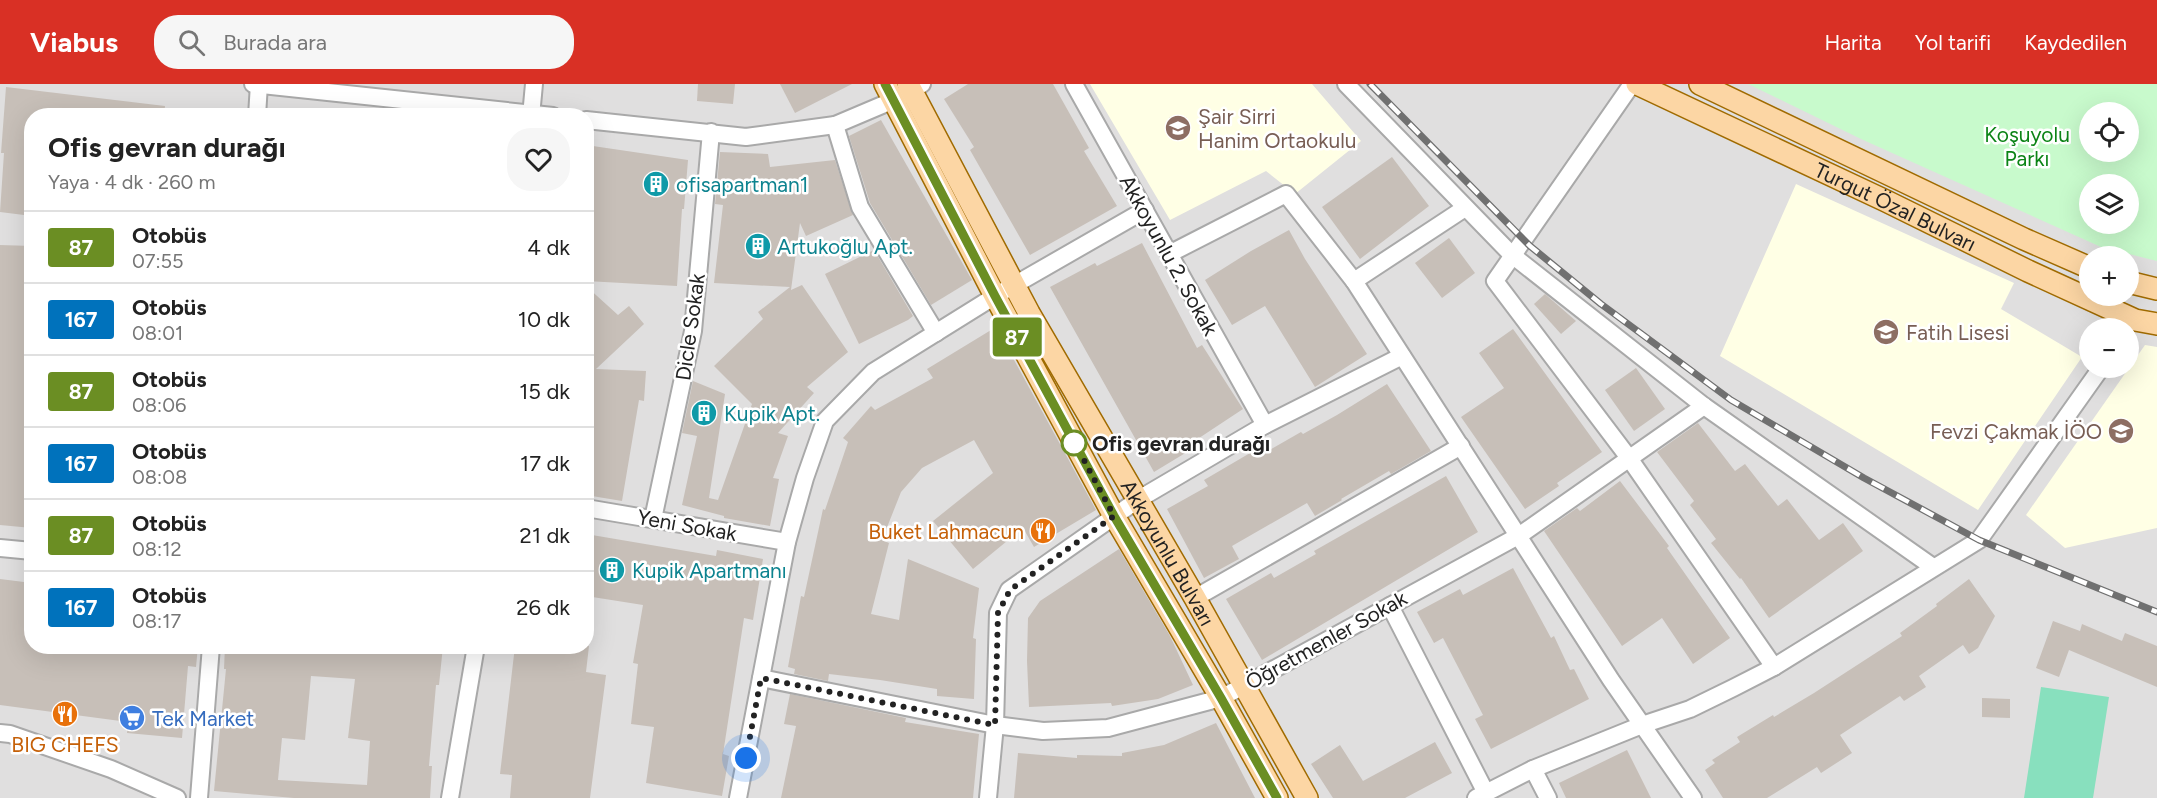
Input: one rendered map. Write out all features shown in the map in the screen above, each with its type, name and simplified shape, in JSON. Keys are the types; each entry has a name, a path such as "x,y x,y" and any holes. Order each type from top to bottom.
{"main road":[{"name":"Turgut Özal Bulvarı","path":"1637,84 2120,318"},
{"name":"Turgut Özal Bulvarı","path":"1700,84 2079,263"},
{"name":"Akkoyunlu Bulvarı","path":"904,88 1029,313 1196,598 1307,798"},
{"name":"Akkoyunlu Bulvarı","path":"904,88 995,296 1114,516 1277,798"},
{"path":"2139,285 2157,289"},
{"name":"Turgut Özal Bulvarı","path":"2139,324 2157,324"}],"street":[{"path":"253,84 477,108"},
{"path":"257,108 259,84"},
{"path":"532,108 534,84"},
{"name":"Akkoyunlu 2. Sokak","path":"1074,84 1265,425"},
{"path":"1346,84 1512,255 1704,406 1934,567"},
{"path":"1632,84 1495,281 1629,458 1773,667"},
{"path":"594,121 746,137 835,125 904,88"},
{"path":"835,125 860,207 936,333"},
{"name":"Dicle Sokak","path":"653,519 693,331 711,132"},
{"path":"1169,254 1286,194 1354,281 1520,535 1611,680 1693,798"},
{"path":"1354,281 1465,208"},
{"path":"738,798 787,542 805,478 825,421 873,372 995,296 1145,210"},
{"path":"988,798 995,725 998,613 1010,590 1138,500 1265,425 1402,356"},
{"path":"1390,606 1481,796 1533,769 1642,725 1690,709 1773,667 1979,540 2094,378"},
{"name":"Öğretmenler Sokak","path":"761,678 995,725 1043,731 1108,728 1221,698 1520,535 1704,406"},
{"path":"1196,598 1461,446"},
{"name":"Yeni Sokak","path":"594,509 787,542"},
{"path":"0,548 24,550"},
{"path":"199,798 210,654"},
{"path":"450,798 475,654"},
{"path":"0,733 10,734 111,769 177,798"},
{"path":"1533,769 1548,798"}],"shaded area":[{"path":"0,84 2157,84 2157,798 0,798"},
{"name":"Şair Sirri Hanim Ortaokulu","path":"1090,84 1312,84 1361,141 1295,194 1266,171 1170,220"},
{"name":"Fatih Lisesi","path":"1796,184 2014,283 2001,309 2079,355 2079,361 1978,510 1720,356"},
{"name":"Fevzi Çakmak İÖO","path":"2145,345 2157,347 2157,528 2065,548 2026,515 2122,378 2139,378 2139,354"}],"green space":[{"name":"Koşuyolu Parkı","path":"1748,84 2157,84 2157,261 2139,256 2139,246 2099,246 1861,139"},
{"path":"2041,687 2109,697 2093,798 2024,798"}],"building":[{"path":"698,84 735,84 733,104 697,101"},
{"path":"780,84 852,84 795,113"},
{"path":"968,84 1053,84 1089,148 1084,151 1117,206 1030,255 970,150 974,147 944,99"},
{"path":"6,87 165,106 165,108 24,108 24,215 0,212 4,153 1,153"},
{"path":"881,120 972,280 931,305 870,203 849,136"},
{"path":"594,146 688,160 677,286 594,281"},
{"path":"720,152 768,154 770,167 835,160 853,215 806,236 800,223 791,290 802,285 848,352 807,387 814,393 778,433 788,436 773,478 779,479 770,526 724,518 724,516 682,505 697,436 682,433 693,381 725,394 709,498 718,500 752,404 714,366 763,319 758,312 790,287 714,283 723,205 715,204"},
{"path":"1392,157 1429,206 1360,259 1322,207"},
{"path":"1289,230 1305,259 1367,354 1315,387 1265,306 1232,325 1205,280"},
{"path":"1449,238 1475,273 1442,298 1415,263"},
{"path":"1142,243 1197,348 1202,345 1243,409 1190,444 1192,449 1154,472 1050,287 1095,263 1097,266"},
{"path":"0,245 24,246 24,527 0,525"},
{"path":"874,250 913,316 859,344 825,274"},
{"path":"594,293 618,315 629,306 644,324 596,369 646,371 644,401 639,400 622,501 594,496"},
{"path":"1545,294 1576,321 1561,334 1534,304"},
{"path":"996,327 1096,510 1034,547 1023,528 973,569 933,521 993,473 974,440 922,468 901,492 882,540 889,543 871,614 899,620 908,559 979,588 973,638 976,639 974,699 937,696 937,689 880,680 829,674 828,681 794,674 795,669 788,667 801,596 804,597 823,509 825,510 848,442 843,438 871,406 875,410 933,378 927,369"},
{"path":"1513,329 1602,452 1557,483 1559,486 1525,509 1461,417 1504,388 1479,353"},
{"path":"1636,368 1665,409 1634,431 1605,390"},
{"path":"1387,384 1431,451 1391,474 1389,471 1315,516 1307,503 1232,546 1239,559 1204,578 1167,509 1208,486 1204,480 1262,446 1266,452 1301,432 1303,434"},
{"path":"1698,423 1735,471 1745,464 1778,506 1787,499 1819,540 1843,523 1863,551 1769,618 1741,578 1711,543 1716,539 1690,505 1694,501 1657,452"},
{"path":"1446,476 1478,532 1262,660 1226,599 1271,573 1274,578 1316,554 1314,551"},
{"path":"1620,481 1669,546 1667,548 1730,638 1693,664 1662,618 1622,646 1544,531 1577,508 1580,511"},
{"path":"594,535 716,556 717,550 763,559 753,620 744,618 723,754 729,756 722,796 646,783 654,727 631,724 638,664 633,663 643,605 594,597"},
{"path":"1119,549 1170,636 1193,685 1158,699 1112,706 1111,703 1029,707 1028,618 1040,601"},
{"path":"1513,568 1551,638 1554,636 1570,670 1574,669 1589,699 1491,749 1475,719 1483,715 1443,638 1434,643 1417,612 1460,589 1463,595"},
{"path":"0,579 24,582 24,654 197,654 196,667 188,666 182,738 127,733 128,722 0,705"},
{"path":"1969,579 1995,616 1978,648 1969,654 1963,645 1919,676 1926,687 1904,701 1900,696 1840,735 1852,753 1821,773 1817,767 1767,798 1723,798 1705,770 1715,763 1712,760 1740,742 1737,737 1814,693 1902,636 1900,633"},
{"path":"2053,621 2080,631 2082,624 2122,641 2125,633 2157,646 2157,687 2069,650 2059,677 2036,668"},
{"path":"225,654 442,654 439,685 436,685 429,766 432,766 430,798 294,798 214,791 226,669 224,669","holes":["311,676 355,679 348,738 370,741 367,785 278,780 282,738 305,740"]},
{"path":"514,654 588,654 586,672 606,675 590,798 510,798 512,775 500,774"},
{"path":"790,694 906,718 905,722 979,734 973,798 781,798 796,726 784,724"},
{"path":"1982,698 2010,699 2010,718 1982,717"},
{"path":"1216,723 1255,798 1014,798 1018,753 1077,758 1077,755 1122,756 1122,753 1164,745"},
{"path":"1435,742 1452,773 1405,798 1333,798 1311,764 1340,745 1363,781"},
{"path":"1627,750 1651,798 1566,798 1559,783"}],"railway":[{"path":"1370,84 1530,246 1601,304 1731,400 1864,478 1979,540 2157,612"}],"bus line":[{"name":"87","path":"885,84 995,296 1114,516 1277,798"}],"place":[{"name":"Şair Sirri Hanim Ortaokulu","path":"1178,128"},
{"name":"ofisapartman1","path":"656,184"},
{"name":"Artukoğlu Apt.","path":"758,246"},
{"name":"Fatih Lisesi","path":"1886,332"},
{"name":"Kupik Apt.","path":"704,413"},
{"name":"Fevzi Çakmak İÖO","path":"2121,431"},
{"name":"Ofis gevran durağı","path":"1074,443"},
{"name":"Buket Lahmacun","path":"1043,531"},
{"name":"Kupik Apartmanı","path":"612,570"},
{"name":"BIG CHEFS","path":"65,714"},
{"name":"Tek Market","path":"132,718"}],"route":[{"path":"746,758 761,678 995,725 998,613 1010,590 1114,516 1071,436 1074,443"}]}
